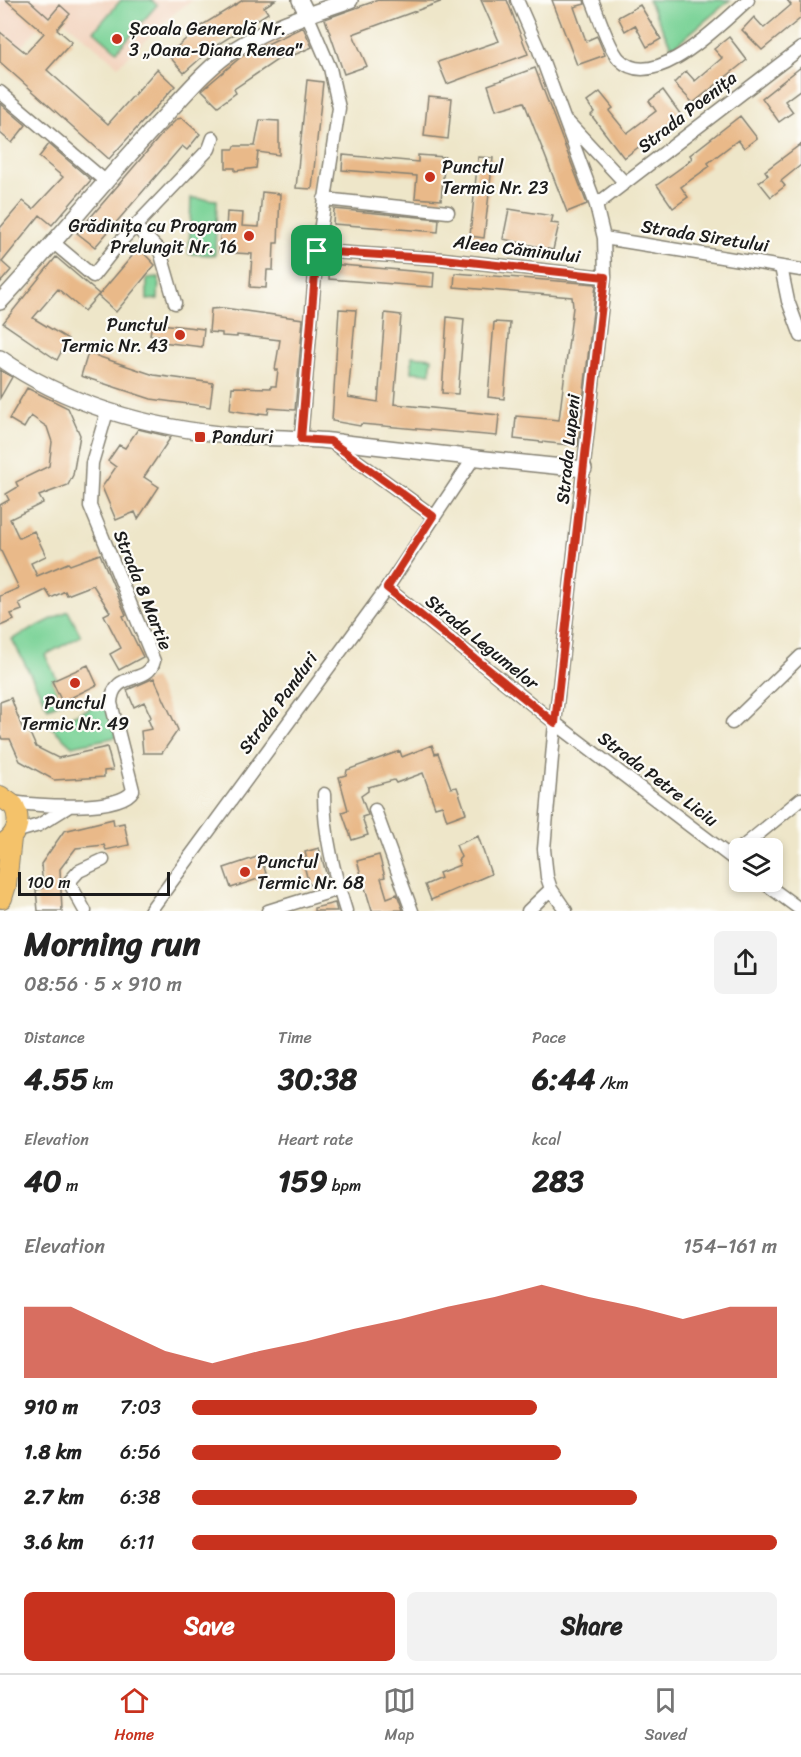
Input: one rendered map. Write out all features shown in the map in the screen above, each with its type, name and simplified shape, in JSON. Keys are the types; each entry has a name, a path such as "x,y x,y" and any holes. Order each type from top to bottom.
{"main road":[{"path":"2,901 6,885 9,838 17,814 5,799"}],"street":[{"path":"300,0 330,68 339,108 317,251 301,439"},
{"name":"Strada Lupeni","path":"516,0 538,48 596,205 604,238 605,277 555,723 544,849 544,866 551,889 566,911"},
{"path":"592,0 620,60 636,68 649,69 669,64 748,0"},
{"path":"0,302 55,244 104,180 204,75 234,49 264,32 345,1"},
{"name":"Strada Poenița","path":"596,205 801,48"},
{"path":"0,92 104,180"},
{"path":"563,116 625,183"},
{"path":"55,244 93,276 135,226 209,148 213,138"},
{"path":"324,199 448,212"},
{"path":"135,226 160,251 175,303"},
{"name":"Strada Siretului","path":"604,238 801,270"},
{"name":"Aleea Căminului","path":"317,251 443,259 605,277"},
{"path":"781,267 788,301 801,336"},
{"path":"0,358 36,381 107,411 180,429 330,441 473,459 584,469"},
{"name":"Strada 8 Martie","path":"68,807 117,800 130,795 132,782 111,703 111,692 116,684 147,671 154,661 90,506 92,463 107,411"},
{"path":"330,441 433,516"},
{"name":"Strada Panduri","path":"150,911 387,588 473,459"},
{"name":"Strada Legumelor","path":"387,588 555,723"},
{"path":"732,723 801,656"},
{"name":"Strada Petre Liciu","path":"555,723 729,849"},
{"path":"324,794 326,828 346,911"},
{"path":"5,799 68,807"},
{"path":"756,838 801,799"},
{"path":"9,838 39,825 68,807"},
{"path":"375,810 412,911"},
{"path":"85,911 69,882 79,871 103,860"},
{"path":"268,911 339,889"},
{"path":"528,911 551,889"},
{"path":"777,892 801,910"}],"shaded area":[{"name":"Școala Generală Nr. 3 „Oana-Diana Renea\"","path":"0,0 193,0 176,12 118,66 53,11 21,47 0,30"}],"green space":[{"path":"121,0 151,0 157,5 117,51 94,31"},
{"path":"648,0 730,0 672,48"},
{"path":"191,198 217,200 215,255 189,254"},
{"path":"159,277 158,299 147,300 147,278"},
{"path":"412,356 432,358 430,373 411,372"},
{"path":"68,611 81,636 45,655 57,679 52,681 62,702 48,708 12,639"},
{"path":"106,701 117,737 72,746 50,726"}],"building":[{"path":"6,0 29,0 49,18 60,5 70,14 57,29 72,42 47,70 108,124 157,69 175,86 109,159 0,62 0,32 26,53 44,33"},
{"path":"243,0 275,0 264,7 268,13 212,48 184,73 168,55 199,27"},
{"path":"378,0 443,1 353,34 367,66 344,74 325,19"},
{"path":"481,0 507,0 528,54 447,84 438,62 499,41"},
{"path":"552,0 584,0 585,4 574,7 586,41 597,36 605,55 577,65"},
{"path":"787,0 801,0 801,18 762,50 742,30 754,17 764,28 791,5"},
{"path":"640,5 661,39 647,47 635,25 625,31 618,17"},
{"path":"303,27 312,47 294,55 292,50 234,89 236,93 218,106 202,90 242,56"},
{"path":"729,37 747,60 693,103 674,83 686,71 695,81 722,58 714,49"},
{"path":"801,67 801,89 785,101 793,112 779,122 762,98"},
{"path":"535,68 587,204 567,212 524,102 496,110 488,85"},
{"path":"307,80 323,82 312,189 296,188"},
{"path":"663,90 681,115 624,158 591,115 594,112 587,102 600,92 613,108 609,111 627,133 656,111 649,101"},
{"path":"428,96 452,98 448,139 424,136"},
{"path":"0,103 26,125 12,143 0,133"},
{"path":"740,116 757,138 744,148 738,140 708,163 710,166 681,187 688,197 673,208 657,185 686,164 692,158 690,155"},
{"path":"182,118 200,134 187,150 182,146 95,247 77,233 163,133 177,119"},
{"path":"260,120 279,121 279,155 258,152 256,168 235,171 235,168 226,168 226,149 234,149 235,146 255,146"},
{"path":"49,144 91,180 52,225 40,215 2,262 11,270 0,283 0,228 23,201 33,209 63,177 39,157"},
{"path":"801,144 801,165 781,181 785,186 771,197 759,182 768,175 765,171"},
{"path":"343,155 418,162 418,155 445,157 441,200 415,198 417,176 342,170"},
{"path":"478,157 493,158 484,238 470,236"},
{"name":"Grădinița cu Program Prelungit Nr. 16","path":"262,192 280,194 278,243 274,243 273,270 267,270 266,288 250,287 252,254 219,252 221,228 226,229 227,212 243,213 242,226 259,227"},
{"path":"334,209 439,219 438,232 333,224"},
{"path":"509,209 553,216 551,223 559,224 553,250 503,239"},
{"path":"139,248 155,265 116,312 98,296"},
{"path":"56,257 99,294 84,311 58,289 33,318 68,339 57,360 3,323"},
{"path":"330,264 434,273 433,287 329,279"},
{"path":"455,273 596,284 578,446 514,439 516,416 559,420 573,307 572,297 454,287"},
{"path":"224,308 303,319 295,410 269,408 268,414 259,413 259,415 230,410 232,387 271,388 271,386 276,386 278,370 275,370 280,340 237,335 237,337 222,336 222,333 209,332 211,309"},
{"path":"339,309 356,310 348,397 378,402 385,313 401,315 394,404 499,415 497,436 361,424 360,426 332,421"},
{"path":"447,317 464,319 458,394 442,393"},
{"path":"494,322 510,323 504,399 488,397"},
{"name":"Punctul Termic Nr. 43","path":"152,323 204,329 202,347 162,342 163,336 150,335"},
{"path":"88,353 154,375 213,383 210,407 151,399 81,376"},
{"path":"0,370 12,377 0,398"},
{"path":"27,388 68,408 80,435 73,475 68,485 39,496 43,503 10,519 19,538 34,531 46,556 31,563 37,576 68,563 70,565 100,554 126,615 123,616 143,657 119,670 110,654 121,648 104,615 110,612 93,585 67,595 65,591 51,598 46,590 19,603 22,610 11,614 14,620 0,626 0,596 19,588 0,549 0,505 9,500 6,494 18,487 16,482 49,466 52,442 47,427 31,416 24,428 9,419"},
{"path":"138,429 171,437 144,477 159,487 138,519 135,512 116,520 102,487 116,467 108,461 119,445 125,448"},
{"name":"Punctul Termic Nr. 49","path":"88,665 97,685 62,702 52,681"},
{"path":"154,678 178,730 162,753 143,753 141,731 152,729 148,719 151,717 144,702 134,707 127,690"},
{"path":"11,698 24,733 29,731 36,747 58,758 107,747 113,770 104,771 104,777 54,780 20,761 10,739 2,739 0,734 0,702"},
{"path":"432,745 435,754 438,753 451,788 457,787 466,813 447,820 442,805 435,807 423,773 396,783 394,780 368,787 368,791 361,796 368,815 362,817 368,835 352,840 342,812 348,810 339,777 346,775 347,770 400,751 402,757"},
{"path":"113,819 114,825 124,823 129,845 106,850 104,845 76,848 60,869 62,911 38,911 36,890 43,888 41,864 64,831"},
{"path":"478,836 491,874 431,900 425,885 441,878 439,873 460,865 458,860 461,857 456,845"},
{"path":"319,848 328,880 309,885 304,865 308,864 305,852"},
{"path":"379,855 385,877 381,878 387,898 397,894 403,910 372,911 357,861"},
{"name":"Punctul Termic Nr. 68","path":"260,856 267,876 231,888 224,868"},
{"path":"335,903 337,911 314,911 314,908"}],"place":[{"name":"Școala Generală Nr. 3 „Oana-Diana Renea\"","path":"117,39"},
{"name":"Punctul Termic Nr. 23","path":"430,177"},
{"name":"Grădinița cu Program Prelungit Nr. 16","path":"249,236"},
{"name":"Punctul Termic Nr. 43","path":"180,335"},
{"name":"Panduri","path":"200,437"},
{"name":"Punctul Termic Nr. 49","path":"75,683"},
{"name":"Punctul Termic Nr. 68","path":"245,872"}],"route":[{"path":"317,251 443,259 605,277 555,723 387,588 433,516 330,441 301,439 317,251"}]}
